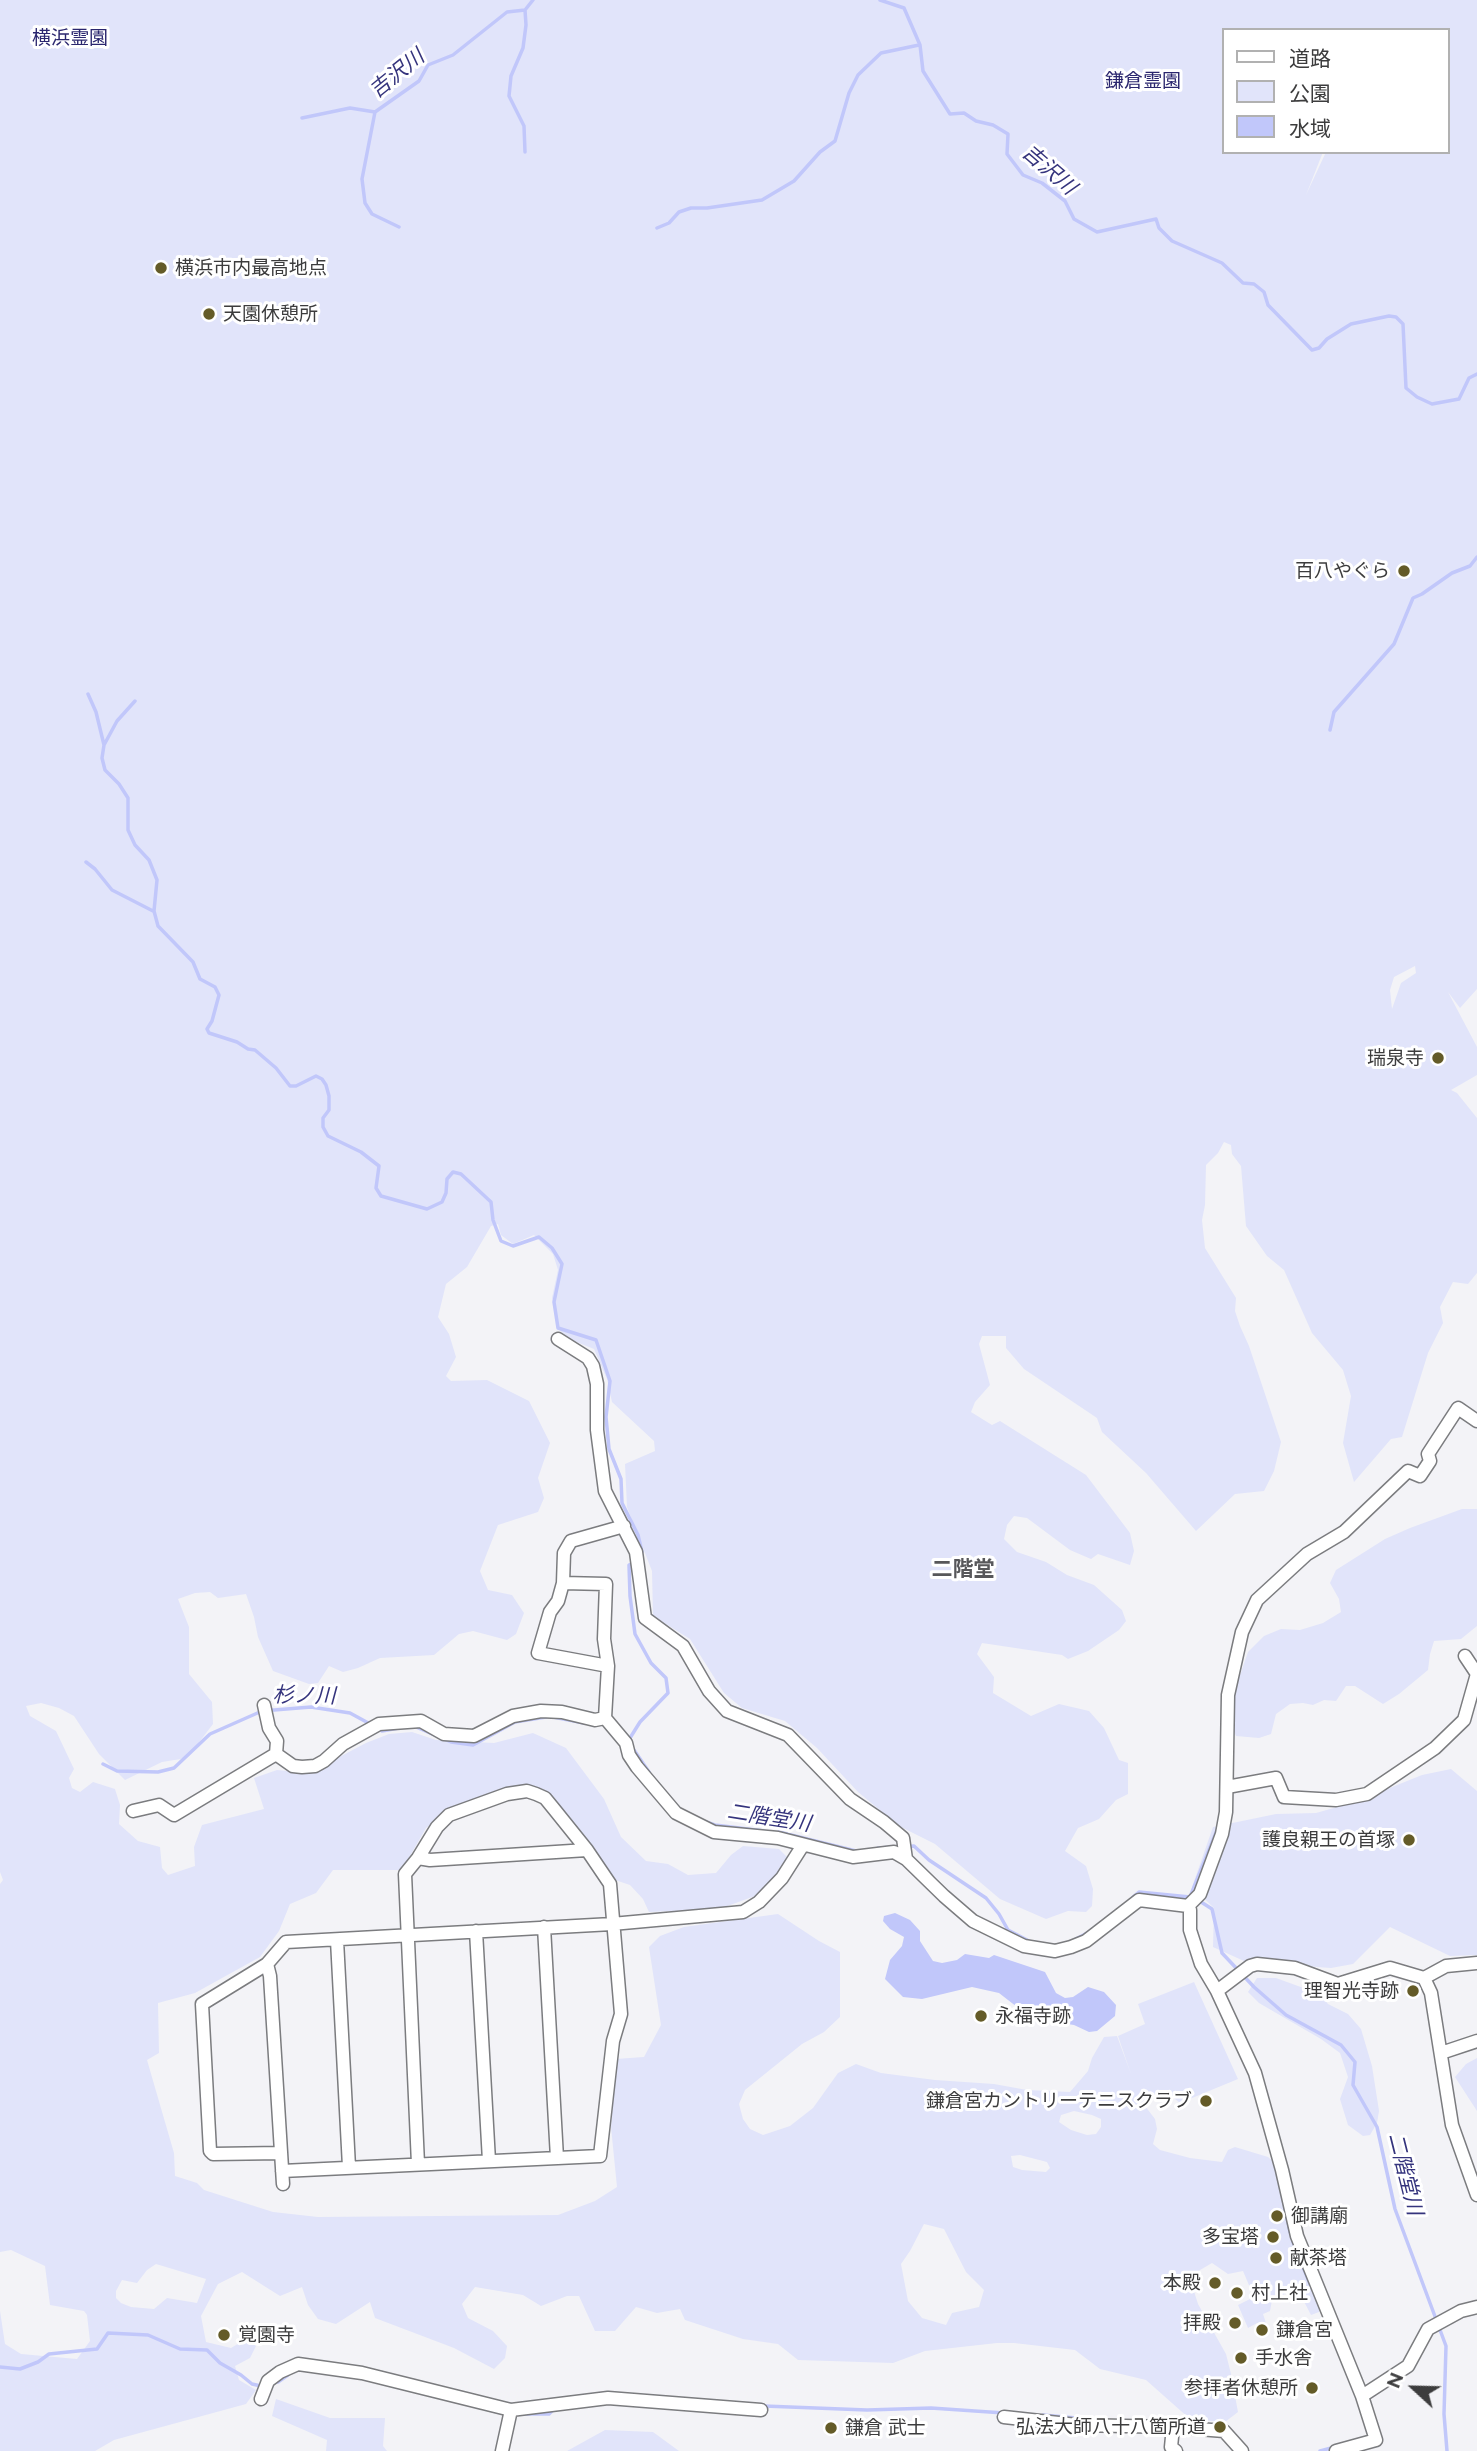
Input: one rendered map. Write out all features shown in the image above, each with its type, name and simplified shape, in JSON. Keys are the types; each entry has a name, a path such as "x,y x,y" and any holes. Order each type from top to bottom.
{"street":[{"path":"558,1339 587,1358 593,1366 597,1384 597,1430 605,1490 636,1552 645,1618 683,1646 709,1691 727,1711 788,1735 850,1799 903,1838 906,1859"},
{"path":"1188,1906 1200,1894 1222,1834 1226,1812 1228,1695 1242,1632 1257,1600 1307,1555 1344,1532 1408,1471 1420,1476 1430,1461 1428,1454 1458,1408 1477,1421"},
{"path":"608,1667 538,1653 550,1612 558,1601 563,1583 564,1553 571,1541 624,1527"},
{"path":"563,1583 606,1584 604,1639 610,1723 626,1743 629,1755 637,1767 676,1813 714,1832 778,1838 853,1857 894,1853 906,1859 973,1921 1024,1946 1055,1951 1071,1947 1086,1941 1139,1900 1188,1906"},
{"path":"1227,1787 1276,1778 1284,1797 1336,1800 1367,1794 1435,1748 1464,1720 1477,1674 1465,1656"},
{"path":"264,1704 269,1728 277,1741 276,1754"},
{"path":"276,1754 293,1766 314,1766 343,1744 379,1724 421,1721 444,1734 474,1737 513,1716 541,1712 562,1712 610,1723"},
{"path":"133,1811 159,1805 174,1815 276,1754"},
{"path":"267,1965 270,1976 282,2177 349,2167 489,2161 600,2156 613,2042 621,2014 610,1884 587,1850 545,1798 527,1791 517,1792 449,1815 437,1827 405,1874 418,2164"},
{"path":"281,2153 213,2154 210,2151 202,2004 267,1965 286,1942 612,1924 743,1912 759,1902 782,1878 803,1845"},
{"path":"418,1858 430,1860 587,1850"},
{"path":"1188,1906 1190,1930 1201,1964 1217,1991 1255,2073 1297,2236 1362,2396 1377,2445 1336,2451"},
{"path":"544,1927 557,2158"},
{"path":"476,1931 489,2161"},
{"path":"337,1940 349,2167"},
{"path":"1217,1991 1250,1966 1257,1964 1295,1968 1338,1984 1390,1968 1424,1978 1446,1966 1477,1963"},
{"path":"1424,1978 1431,1993 1451,2125 1477,2195"},
{"path":"1441,2053 1477,2041"},
{"path":"1362,2396 1408,2365 1427,2329 1461,2311 1477,2306"},
{"path":"261,2399 268,2381 298,2364 362,2373 511,2410 608,2398 761,2410"},
{"path":"502,2451 511,2410"},
{"path":"1004,2417 1077,2425 1224,2431 1242,2451"},
{"path":"1173,2427 1171,2447 1176,2451"}],"green space":[{"path":"0,0 1477,0 1477,989 1460,1008 1448,992 1477,1047 1477,1075 1451,1090 1457,1093 1477,1118 1477,1273 1468,1284 1453,1282 1440,1307 1443,1323 1428,1353 1402,1437 1391,1439 1354,1482 1343,1443 1351,1396 1343,1370 1312,1333 1284,1270 1267,1256 1246,1226 1241,1166 1232,1154 1231,1145 1224,1142 1206,1165 1202,1220 1205,1248 1236,1298 1235,1311 1281,1442 1274,1471 1264,1491 1235,1494 1196,1531 1146,1473 1102,1432 1097,1418 1024,1369 1006,1348 1006,1336 982,1336 979,1344 990,1385 975,1402 971,1412 992,1425 1000,1421 1086,1475 1130,1533 1134,1551 1130,1565 1098,1554 1091,1559 1070,1550 1027,1518 1014,1516 1007,1525 1004,1539 1017,1552 1046,1562 1067,1575 1094,1585 1122,1610 1126,1621 1119,1630 1088,1651 1068,1659 1062,1655 982,1643 977,1654 994,1677 993,1693 1031,1716 1059,1704 1089,1711 1104,1728 1119,1760 1128,1763 1128,1794 1116,1800 1099,1819 1078,1828 1065,1851 1086,1866 1093,1889 1092,1906 1086,1912 1068,1911 1046,1919 1000,1899 935,1844 899,1826 858,1792 817,1748 785,1721 742,1708 724,1693 690,1639 653,1616 652,1571 627,1507 625,1464 655,1451 654,1441 612,1402 607,1379 594,1349 574,1341 560,1331 552,1298 558,1270 553,1254 534,1235 513,1244 501,1235 498,1224 491,1226 467,1267 446,1284 438,1317 449,1334 456,1357 446,1376 451,1381 487,1380 529,1401 550,1443 538,1478 544,1498 538,1512 498,1525 480,1571 488,1590 512,1595 524,1613 516,1634 507,1640 473,1631 459,1634 434,1655 380,1658 343,1672 329,1666 318,1683 309,1684 273,1671 258,1637 246,1594 218,1598 210,1592 195,1593 178,1599 189,1627 189,1674 212,1702 213,1724 187,1758 162,1762 125,1780 99,1754 74,1716 41,1703 26,1706 30,1716 56,1731 74,1769 69,1778 72,1788 80,1792 93,1782 115,1789 120,1805 119,1824 138,1841 160,1847 162,1868 168,1875 195,1866 194,1847 202,1825 264,1809 254,1778 277,1770 309,1773 366,1743 389,1734 412,1732 436,1740 494,1743 533,1733 566,1748 604,1799 621,1837 646,1861 668,1864 688,1875 716,1873 731,1855 743,1846 779,1849 789,1859 779,1873 755,1896 719,1909 649,1912 643,1899 630,1885 612,1879 548,1799 498,1794 458,1805 426,1828 402,1870 333,1870 316,1893 290,1904 279,1931 260,1957 195,1993 158,2003 159,2053 147,2060 174,2153 175,2176 197,2183 204,2190 273,2212 318,2217 558,2215 595,2201 617,2187 611,2127 616,2059 644,2057 661,2025 649,1947 660,1936 684,1927 778,1914 840,1952 840,2017 824,2032 802,2044 745,2090 739,2104 743,2119 750,2129 763,2135 790,2126 813,2108 838,2073 856,2064 881,2073 994,2084 1027,2090 1070,2092 1088,2071 1104,2037 1117,2036 1131,2074 1118,2036 1145,2024 1138,2004 1194,1982 1238,2079 1180,2103 1170,2095 1142,2102 1155,2119 1157,2129 1153,2144 1160,2150 1190,2158 1222,2162 1228,2150 1235,2147 1268,2157 1279,2166 1284,2212 1320,2301 1319,2312 1311,2315 1297,2288 1272,2300 1270,2311 1263,2314 1266,2323 1257,2323 1248,2328 1238,2305 1254,2297 1243,2271 1228,2274 1212,2263 1195,2273 1192,2285 1198,2304 1226,2354 1231,2374 1238,2412 1225,2422 1190,2419 1146,2380 1100,2369 1075,2350 997,2343 925,2351 893,2363 798,2360 778,2344 743,2339 685,2320 680,2309 657,2313 636,2307 615,2331 595,2331 579,2296 567,2296 541,2306 523,2295 475,2287 462,2304 468,2318 493,2331 507,2346 505,2358 494,2369 454,2348 375,2318 370,2302 336,2324 318,2319 308,2305 302,2287 280,2296 242,2272 218,2284 201,2316 206,2342 231,2348 246,2339 256,2346 250,2358 235,2366 239,2380 256,2390 246,2404 114,2440 95,2451 0,2451 0,2311 5,2344 21,2354 77,2359 90,2341 87,2315 84,2311 50,2305 45,2266 11,2250 0,2252 0,1884 3,1880 0,1872","holes":["1415,966 1416,973 1401,983 1392,1009 1390,990 1394,977","1074,2111 1092,2115 1101,2119 1101,2127 1096,2134 1087,2135 1071,2130 1059,2122 1061,2115","1020,2155 1047,2162 1050,2168 1046,2172 1013,2167 1011,2156","924,2224 944,2229 966,2272 984,2290 979,2307 952,2313 946,2325 922,2318 908,2301 901,2264","156,2264 206,2279 197,2303 167,2298 154,2309 131,2307 121,2303 116,2298 116,2291 122,2280 137,2283 147,2270"]},
{"path":"1462,1509 1477,1509 1477,1626 1461,1639 1434,1641 1428,1670 1383,1704 1355,1686 1346,1686 1336,1701 1324,1700 1313,1705 1290,1704 1276,1714 1271,1734 1259,1738 1236,1736 1229,1721 1248,1652 1264,1636 1281,1629 1300,1630 1323,1623 1341,1612 1339,1599 1330,1583 1336,1570 1385,1539"},
{"path":"1451,1769 1477,1791 1477,1955 1450,1956 1390,1927 1353,1964 1331,1968 1304,1966 1279,1960 1244,1961 1213,1947 1214,1908 1192,1887 1213,1827 1276,1814 1316,1813 1355,1802 1422,1775"},
{"path":"1257,1978 1276,1978 1320,1994 1328,2004 1348,2014 1361,2029 1372,2066 1379,2111 1377,2123 1370,2135 1363,2136 1348,2125 1340,2099 1348,2077 1340,2053 1259,2003 1248,1992"},
{"path":"1477,2058 1477,2111 1455,2077 1466,2064"},
{"path":"276,2399 330,2418 385,2418 383,2446 387,2451 326,2451 327,2440 272,2416"},
{"path":"605,2430 653,2432 679,2451 567,2451"}],"water":[{"path":"895,1913 910,1920 920,1931 920,1941 933,1961 942,1963 957,1960 965,1954 989,1958 994,1955 1045,1972 1056,1993 1065,1998 1073,1997 1088,1987 1104,1992 1116,2005 1115,2016 1097,2031 1089,2032 1074,2025 1055,2022 1043,2015 1026,2014 999,1993 972,1987 922,1999 903,1997 885,1979 890,1960 902,1946 904,1937 890,1929 883,1921 884,1916"}],"waterway":[{"name":"吉沢川","path":"302,118 350,108 375,112 419,81 428,65 453,55 507,12 525,10 533,0"},
{"name":"吉沢川","path":"880,0 904,8 920,45 923,71 950,114 964,113 1008,134 1007,154 1023,175 1042,183 1065,201 1074,219 1097,232 1156,219 1159,228 1172,241 1222,263 1243,283 1254,284 1264,292 1268,305 1312,350 1319,348 1327,339 1351,324 1396,317 1403,324 1406,388 1432,404 1459,399 1469,378 1477,374"},
{"path":"525,10 523,48 511,76 509,96 524,126 525,152"},
{"path":"657,228 669,223 679,212 691,208 762,200 794,181 820,152 835,141 849,93 858,75 881,53 919,45"},
{"path":"375,112 362,179 365,203 372,214 399,227"},
{"path":"1330,730 1334,712 1394,644 1413,598 1452,573 1470,566 1477,557"},
{"name":"二階堂川","path":"88,694 96,712 104,745 102,758 105,770 128,798 128,830 135,845 149,860 157,880 154,911 158,926 193,962 200,979 215,987 219,995 207,1029 209,1033 255,1050 276,1068 290,1086 296,1086 316,1076 322,1079 329,1096 329,1110 323,1118 323,1127 328,1136 361,1152 379,1166 376,1188 381,1196 427,1209 442,1202 447,1179 453,1172 461,1174 491,1202 493,1220 501,1241 513,1246 539,1237 552,1248 562,1264 554,1302 558,1328 596,1340 610,1381 606,1417 609,1449 621,1479 622,1503 638,1535 642,1552"},
{"path":"104,745 117,721 135,701"},
{"path":"86,862 112,890 153,911"},
{"name":"二階堂川","path":"630,1738 640,1722 668,1693 666,1678 651,1663 635,1634 629,1565 635,1562"},
{"name":"杉ノ川","path":"103,1764 117,1771 158,1772 174,1768 210,1734 262,1711 311,1707 350,1713 372,1725"},
{"name":"杉ノ川","path":"416,1727 451,1742 473,1745 515,1722 546,1717"},
{"name":"杉ノ川","path":"553,1717 584,1723"},
{"name":"杉ノ川","path":"379,1729 382,1731 399,1728"},
{"name":"二階堂川","path":"634,1750 649,1772"},
{"name":"二階堂川","path":"706,1822 764,1831"},
{"name":"二階堂川","path":"1190,1897 1217,1830"},
{"name":"二階堂川","path":"779,1832 856,1851"},
{"name":"二階堂川","path":"878,1848 914,1846 929,1860 986,1898 1008,1930 1029,1941"},
{"name":"二階堂川","path":"1133,1897 1139,1892 1190,1897"},
{"name":"二階堂川","path":"1198,1900 1212,1909 1222,1953 1254,1987 1286,2015 1341,2045 1355,2062 1353,2085 1377,2127 1395,2209 1446,2346 1444,2414 1447,2451"},
{"name":"二階堂川","path":"1074,1940 1089,1932"},
{"path":"1285,2208 1290,2232"},
{"path":"1293,2242 1310,2284"},
{"path":"0,2367 20,2369 49,2354 97,2349 108,2333 148,2335 180,2349 207,2350 220,2363 252,2384 261,2386"},
{"path":"278,2382 288,2375"},
{"path":"764,2406 867,2410 931,2408 1004,2413"},
{"path":"522,2414 549,2414 554,2409"},
{"path":"1043,2415 1076,2418"},
{"path":"1320,2451 1335,2447"}],"place":[{"name":"横浜市内最高地点","path":"161,268"},
{"name":"天園休憩所","path":"209,314"},
{"name":"百八やぐら","path":"1404,571"},
{"name":"瑞泉寺","path":"1438,1058"},
{"name":"護良親王の首塚","path":"1409,1840"},
{"name":"理智光寺跡","path":"1413,1991"},
{"name":"永福寺跡","path":"981,2016"},
{"name":"鎌倉宮カントリーテニスクラブ","path":"1206,2101"},
{"name":"御講廟","path":"1277,2216"},
{"name":"多宝塔","path":"1273,2237"},
{"name":"献茶塔","path":"1276,2258"},
{"name":"本殿","path":"1215,2283"},
{"name":"村上社","path":"1237,2293"},
{"name":"拝殿","path":"1235,2323"},
{"name":"鎌倉宮","path":"1262,2330"},
{"name":"覚園寺","path":"224,2335"},
{"name":"手水舎","path":"1241,2358"},
{"name":"参拝者休憩所","path":"1312,2388"},
{"name":"弘法大師八十八箇所道","path":"1220,2427"},
{"name":"鎌倉 武士","path":"831,2428"}],"district":[{"name":"二階堂","path":"963,1570"}],"park label":[{"name":"横浜霊園","path":"70,38"},
{"name":"鎌倉霊園","path":"1143,81"}]}
